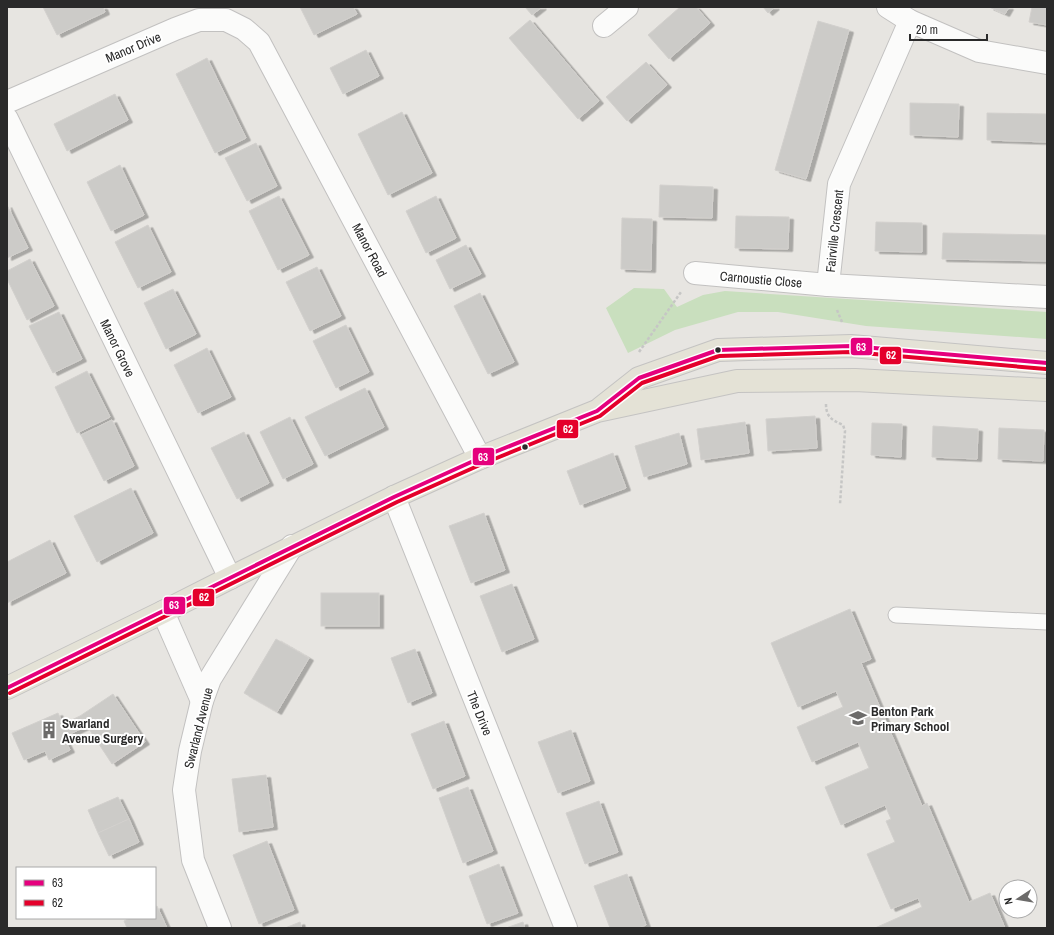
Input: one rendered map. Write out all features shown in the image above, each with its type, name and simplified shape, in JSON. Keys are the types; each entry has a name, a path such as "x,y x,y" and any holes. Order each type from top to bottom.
{"main road":[{"path":"597,411 639,378 718,350 851,346 1047,363"},
{"path":"7,688 163,612 292,546 394,497 480,458 597,411 737,381 855,380 1047,390"}],"street":[{"path":"604,26 627,7"},
{"path":"888,7 910,21 979,51 1047,63"},
{"name":"Manor Drive","path":"7,102 174,29 199,20 226,20 244,28 259,42"},
{"name":"Fairville Crescent","path":"910,21 839,184 828,285 1047,297"},
{"name":"Manor Road","path":"259,42 480,458"},
{"name":"Manor Grove","path":"7,119 230,578"},
{"name":"Carnoustie Close","path":"695,273 828,285"},
{"name":"The Drive","path":"394,497 566,928"},
{"name":"Swarland Avenue","path":"220,928 193,860 184,790 190,751 202,701 210,680 292,546"},
{"path":"163,612 202,701"}],"lane":[{"path":"896,615 1047,622"}],"path":[{"path":"637,354 695,273"},
{"path":"826,402 826,411 830,419 843,425 845,431 840,504"}],"green space":[{"path":"634,288 664,289 677,307 703,295 725,291 1047,312 1047,339 866,326 778,312 738,312 675,330 628,353 606,308"}],"building":[{"path":"43,7 103,7 105,12 57,35"},
{"path":"300,7 353,7 357,14 314,35"},
{"path":"525,7 542,7 532,15"},
{"path":"680,7 696,7 710,23 669,59 648,35"},
{"path":"763,7 775,7 768,13"},
{"path":"989,7 1009,7 1005,14"},
{"path":"1032,7 1047,7 1047,25 1029,22"},
{"path":"530,20 599,101 578,119 509,38"},
{"path":"818,21 849,30 806,179 775,170"},
{"path":"366,50 379,76 343,94 330,68"},
{"path":"207,58 246,138 215,153 176,74"},
{"path":"646,62 667,85 627,121 606,97"},
{"path":"115,94 128,120 67,151 54,124"},
{"path":"910,103 959,104 958,137 910,135"},
{"path":"402,112 432,173 388,195 358,134"},
{"path":"987,113 1047,114 1047,142 987,140"},
{"path":"256,143 277,186 247,201 225,158"},
{"path":"120,165 144,215 111,231 87,182"},
{"path":"660,185 713,187 712,218 659,217"},
{"path":"279,196 309,255 278,270 249,211"},
{"path":"436,196 456,238 426,253 406,211"},
{"path":"7,205 28,248 7,258"},
{"path":"736,216 789,217 788,249 735,248"},
{"path":"622,218 652,219 651,270 621,269"},
{"path":"876,222 922,223 922,252 875,251"},
{"path":"148,225 171,272 138,288 115,242"},
{"path":"943,233 1047,235 1047,261 942,259"},
{"path":"466,245 481,274 450,289 436,260"},
{"path":"30,259 54,306 27,320 7,279 7,271"},
{"path":"317,267 341,316 310,331 286,282"},
{"path":"173,289 196,334 166,349 144,303"},
{"path":"480,293 514,362 488,374 454,306"},
{"path":"59,312 82,359 53,373 29,326"},
{"path":"346,325 369,372 336,388 313,341"},
{"path":"207,348 231,397 198,413 174,365"},
{"path":"87,371 110,417 77,433 55,387"},
{"path":"365,388 384,427 325,456 305,417"},
{"path":"815,416 817,448 768,451 766,419"},
{"path":"290,417 313,464 283,479 260,432"},
{"path":"112,420 134,466 104,481 81,435"},
{"path":"745,422 749,453 701,460 697,429"},
{"path":"872,423 902,424 901,457 871,455"},
{"path":"933,426 978,429 977,459 932,457"},
{"path":"999,428 1044,430 1043,461 998,459"},
{"path":"244,432 269,483 237,499 211,448"},
{"path":"679,433 687,464 644,477 635,446"},
{"path":"613,453 626,488 580,505 567,471"},
{"path":"131,488 153,533 97,562 74,516"},
{"path":"484,513 505,570 471,583 449,526"},
{"path":"50,540 66,573 7,603 7,562"},
{"path":"512,584 534,639 502,652 480,596"},
{"path":"321,593 379,593 379,626 321,626"},
{"path":"850,609 871,659 861,663 922,806 927,803 969,902 990,893 998,912 998,919 1001,919 1005,928 875,928 922,907 918,898 891,909 867,854 895,842 886,821 891,819 885,805 841,825 825,787 869,768 858,742 812,762 797,727 843,707 836,691 798,707 771,643"},
{"path":"276,639 309,658 277,712 244,693"},
{"path":"415,649 432,693 408,703 391,658"},
{"name":"Swarland Avenue Surgery","path":"113,694 145,742 112,764 87,726 68,735 70,740 66,742 70,750 49,760 45,751 24,760 12,733 58,713 63,724 80,716"},
{"path":"444,721 465,776 433,789 411,734"},
{"path":"571,730 590,781 558,793 538,742"},
{"path":"266,775 273,827 239,832 232,779"},
{"path":"468,787 493,851 463,863 439,798"},
{"path":"118,797 129,819 98,833 88,810"},
{"path":"599,801 618,852 585,864 566,813"},
{"path":"129,819 139,842 109,856 98,833"},
{"path":"267,841 294,910 259,924 233,855"},
{"path":"499,864 518,913 487,924 469,876"},
{"path":"627,874 646,925 638,928 610,928 594,886"},
{"path":"156,906 167,928 127,928 124,921 128,919 156,919"},
{"path":"300,922 302,928 285,928"},
{"path":"523,922 525,928 506,928"}],"transit line":[{"name":"63","path":"7,688 394,497 480,458 597,411 639,378 718,350 851,346 1047,363"},
{"name":"62","path":"10,693 397,502 482,464 600,416 642,383 719,356 851,352 1046,369"}],"place":[{"name":"Benton Park Primary School","path":"858,718"},
{"name":"Swarland Avenue Surgery","path":"49,730"}]}
